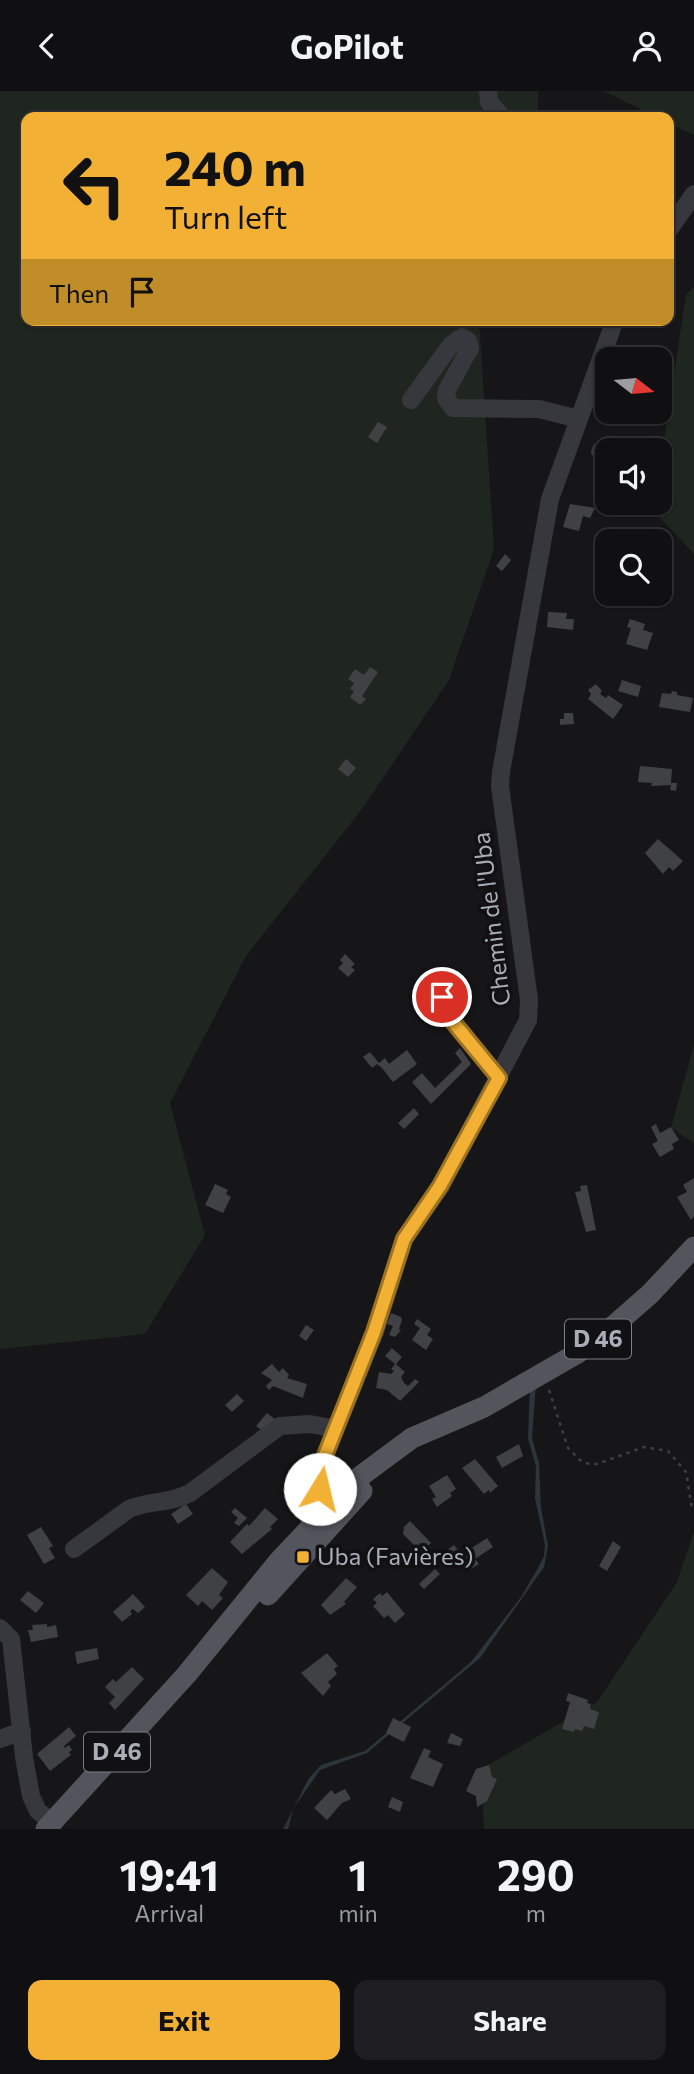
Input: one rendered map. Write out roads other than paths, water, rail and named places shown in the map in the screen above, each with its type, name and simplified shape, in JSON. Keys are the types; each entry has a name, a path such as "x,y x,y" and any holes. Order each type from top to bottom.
{"main road":[{"name":"D 46","path":"49,1826 187,1674 258,1606 335,1509 390,1468 611,1328 650,1294 694,1247"}],"street":[{"path":"488,91 489,102 498,112"},
{"path":"674,219 694,194"},
{"name":"Chemin de l'Uba","path":"335,1509 320,1489 319,1475 374,1332 404,1239 440,1186 526,1025 529,1011 500,786 501,772 550,499 613,326"},
{"path":"411,400 451,345 462,337 468,341 468,352 446,394 453,408 539,409 579,419"},
{"path":"442,997 444,1011 499,1078"},
{"path":"74,1549 139,1504 173,1500 190,1493 280,1426 307,1424 336,1429"},
{"path":"0,1628 11,1639 31,1796 49,1826"},
{"path":"0,1739 22,1731"}],"place":[{"name":"Uba (Favières)","path":"303,1557"}]}
